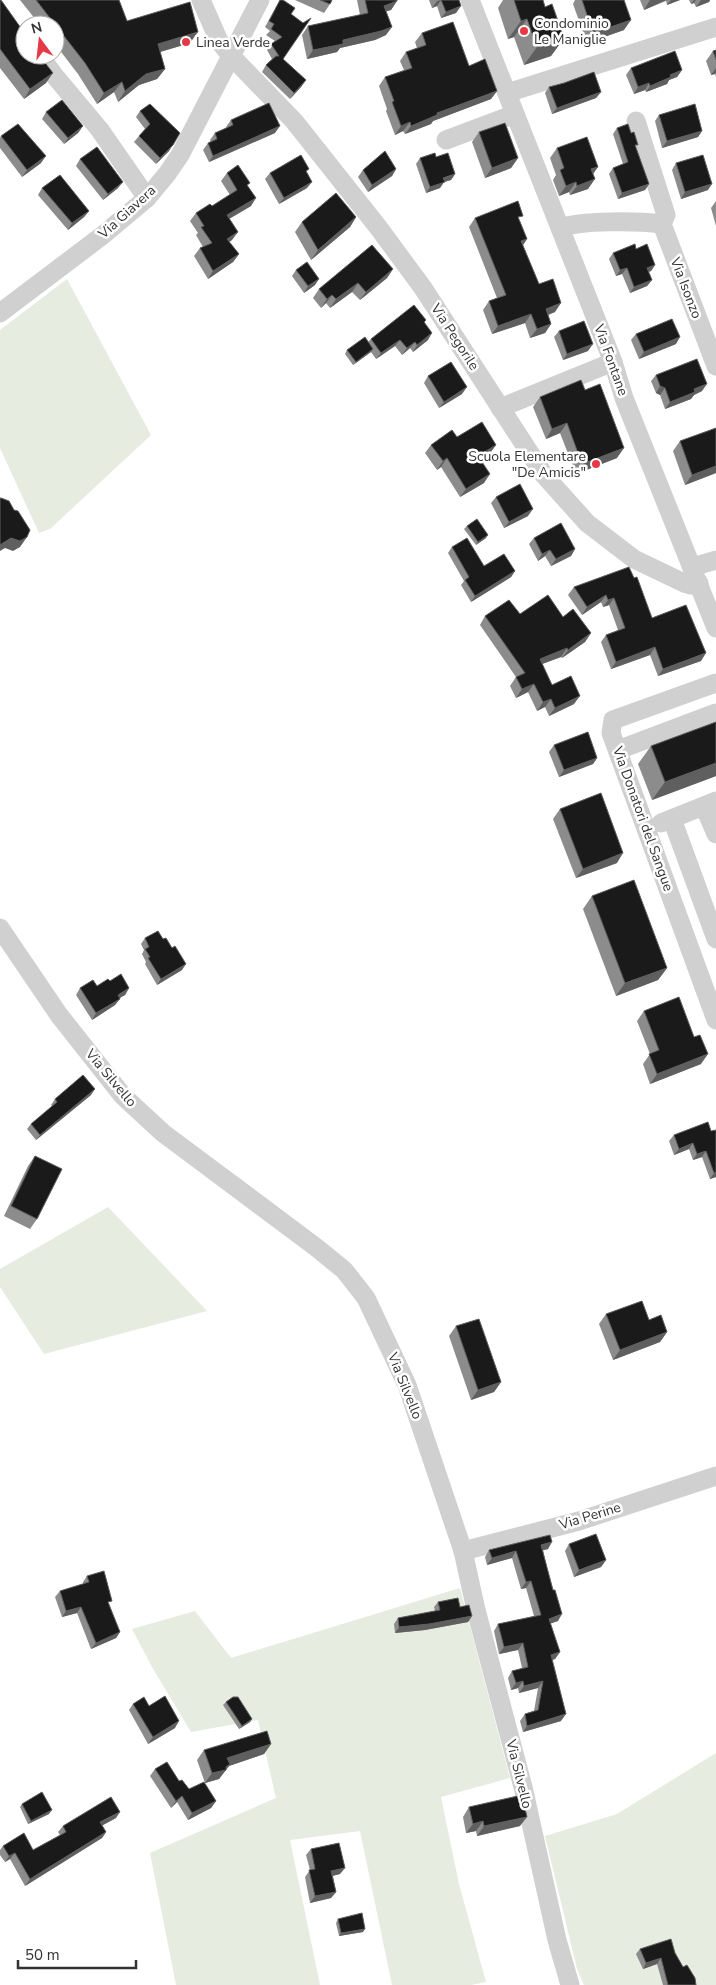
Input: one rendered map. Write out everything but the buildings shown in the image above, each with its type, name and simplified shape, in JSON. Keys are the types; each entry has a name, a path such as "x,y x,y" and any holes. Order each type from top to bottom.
{"street":[{"name":"Via Pegorile","path":"201,0 219,41 294,121 378,227 423,288 544,475 587,523 634,559 691,585 695,575"},
{"name":"Via Giavera","path":"0,313 103,235 147,198 167,174 180,155 260,0"},
{"name":"Via Fontane","path":"470,0 614,362 624,398 716,628"},
{"path":"507,93 716,27"},
{"path":"46,65 100,130 147,198"},
{"path":"446,140 515,114"},
{"name":"Via Isonzo","path":"636,120 666,215 662,224 714,355"},
{"path":"560,228 578,224 646,222 662,224"},
{"path":"500,408 614,362"},
{"path":"695,575 716,560"},
{"name":"Via Donatori del Sangue","path":"716,683 613,720 611,733 716,1020"},
{"path":"618,750 716,713"},
{"path":"646,829 710,803 716,834"},
{"path":"672,819 716,938"},
{"name":"Via Silvello","path":"0,928 59,1015 123,1096 164,1133 344,1270 366,1298 407,1385 462,1551 523,1787 557,1940 570,1985"},
{"name":"Via Perine","path":"462,1551 579,1521 716,1476"}],"shaded area":[{"path":"67,279 151,435 50,529 39,533 0,448 0,330"},
{"path":"108,1207 207,1311 44,1354 0,1287 0,1269"},
{"path":"460,1588 510,1778 441,1797 459,1884 486,1982 471,1985 392,1985 360,1831 290,1840 320,1985 176,1985 150,1853 276,1798 258,1720 191,1732 152,1667 132,1629 195,1611 231,1658"},
{"path":"716,1753 716,1985 584,1985 577,1969 545,1836 617,1814"}],"place":[{"name":"Condominio Le Maniglie","path":"524,31"},
{"name":"Linea Verde","path":"186,42"},
{"name":"Scuola Elementare \"De Amicis\"","path":"596,464"}]}
